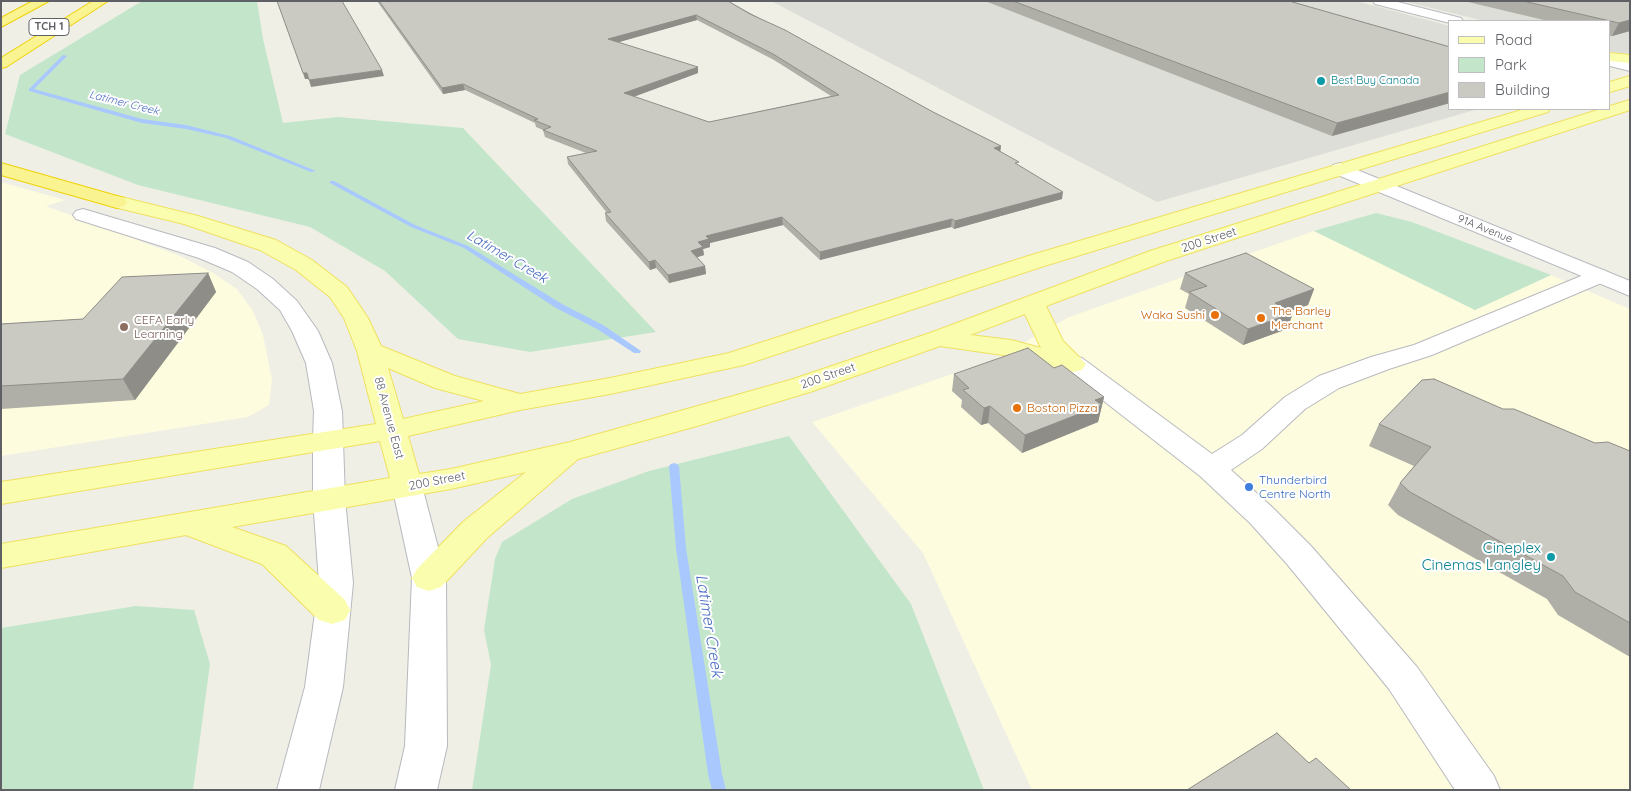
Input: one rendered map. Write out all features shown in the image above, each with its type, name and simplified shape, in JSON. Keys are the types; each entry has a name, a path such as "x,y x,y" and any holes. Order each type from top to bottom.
{"highway":[{"name":"TCH 1","path":"1,23 43,1"},
{"name":"TCH 1","path":"1,53 97,1"},
{"path":"1,64 102,1"},
{"path":"1,169 118,202"}],"main road":[{"path":"1611,57 1630,59"},
{"path":"1611,87 1630,81"},
{"name":"200 Street","path":"1,556 451,479 570,452 800,386 940,338 1158,256 1630,105"},
{"path":"1,493 393,430 520,402 610,386 736,359 1033,262 1539,110"},
{"name":"88 Avenue East","path":"118,202 190,220 268,245 304,265 339,292 356,318 370,351 407,486"},
{"path":"1032,303 1052,345 1074,364"},
{"path":"940,338 1011,348 1074,364"},
{"path":"370,351 445,382 520,402"},
{"path":"429,578 475,530 570,452"},
{"path":"188,523 274,554 332,610"}],"street":[{"path":"1379,1 1452,20"},
{"path":"1611,61 1630,67"},
{"name":"91A Avenue","path":"1340,169 1630,289"},
{"path":"118,202 83,215 190,248 240,267 265,284 289,306 305,331 319,363 328,411 329,499 336,583 324,687 298,790"},
{"path":"1211,469 1252,442 1295,403 1329,382 1380,363 1423,350 1598,276"},
{"path":"1074,364 1211,469 1261,515 1300,555 1404,678 1479,790"},
{"name":"88 Avenue East","path":"407,486 429,578 426,746 416,790"}],"shaded area":[{"path":"771,1 1356,1 1448,25 1448,110 1475,110 1157,202"},
{"path":"1403,1 1630,1 1630,54 1611,52 1611,20 1480,20"},
{"path":"1,182 65,200 46,206 180,256 213,273 237,289 253,311 263,335 272,380 269,405 248,417 1,456"},
{"name":"Thunderbird Centre North","path":"1314,231 1475,310 1551,275 1630,309 1630,790 1032,790 923,553 812,422 993,360 1069,317"}],"green space":[{"path":"142,1 257,1 263,39 283,123 338,117 463,128 656,332 530,352 458,339 385,271 310,227 138,185 5,134 20,75"},
{"path":"1376,213 1412,222 1551,275 1475,310 1314,231"},
{"path":"789,436 911,604 984,790 472,790 491,665 484,630 495,559 502,542 572,499 649,471"},
{"path":"136,606 194,610 210,664 193,790 1,790 1,628"}],"building":[{"path":"277,1 342,1 382,70 309,80 307,73 303,73"},
{"path":"379,1 728,1 750,14 785,30 933,112 1001,146 994,148 1019,162 1015,163 1063,192 955,221 952,219 820,252 782,217 706,236 709,239 698,242 703,247 691,251 705,266 668,275 655,260 649,262 605,213 611,212 567,157 597,151 543,130 551,127 463,84 442,88","holes":["696,15 773,54 839,95 709,122 624,93 698,67 608,39"]},
{"name":"Best Buy Canada","path":"1013,1 1289,1 1448,46 1448,93 1337,123"},
{"path":"1523,1 1630,1 1630,20 1619,23"},
{"path":"1246,253 1314,289 1275,303 1293,313 1248,329 1189,292 1207,286 1185,273"},
{"path":"208,273 123,379 1,386 1,324 83,319 122,277"},
{"path":"1028,348 1054,368 1062,365 1104,397 1095,400 1102,405 1025,435 990,406 984,408 963,390 969,388 954,374"},
{"name":"Cineplex Cinemas Langley","path":"1434,379 1503,409 1514,409 1595,443 1608,442 1630,451 1630,623 1575,592 1563,576 1410,492 1400,483 1431,447 1379,424 1422,380"},
{"path":"1277,733 1309,763 1316,758 1351,790 1187,790"}],"waterway":[{"name":"Latimer Creek","path":"65,56 31,90 142,121 186,127 228,137 313,171"},
{"name":"Latimer Creek","path":"332,182 413,226 466,247 559,306 600,327 637,351"},
{"name":"Latimer Creek","path":"674,466 681,548 719,790"}],"place":[{"name":"Best Buy Canada","path":"1321,81"},
{"name":"Waka Sushi","path":"1215,315"},
{"name":"The Barley Merchant","path":"1261,318"},
{"name":"CEFA Early Learning","path":"124,327"},
{"name":"Boston Pizza","path":"1017,408"},
{"name":"Thunderbird Centre North","path":"1249,487"},
{"name":"Cineplex Cinemas Langley","path":"1551,557"}]}
